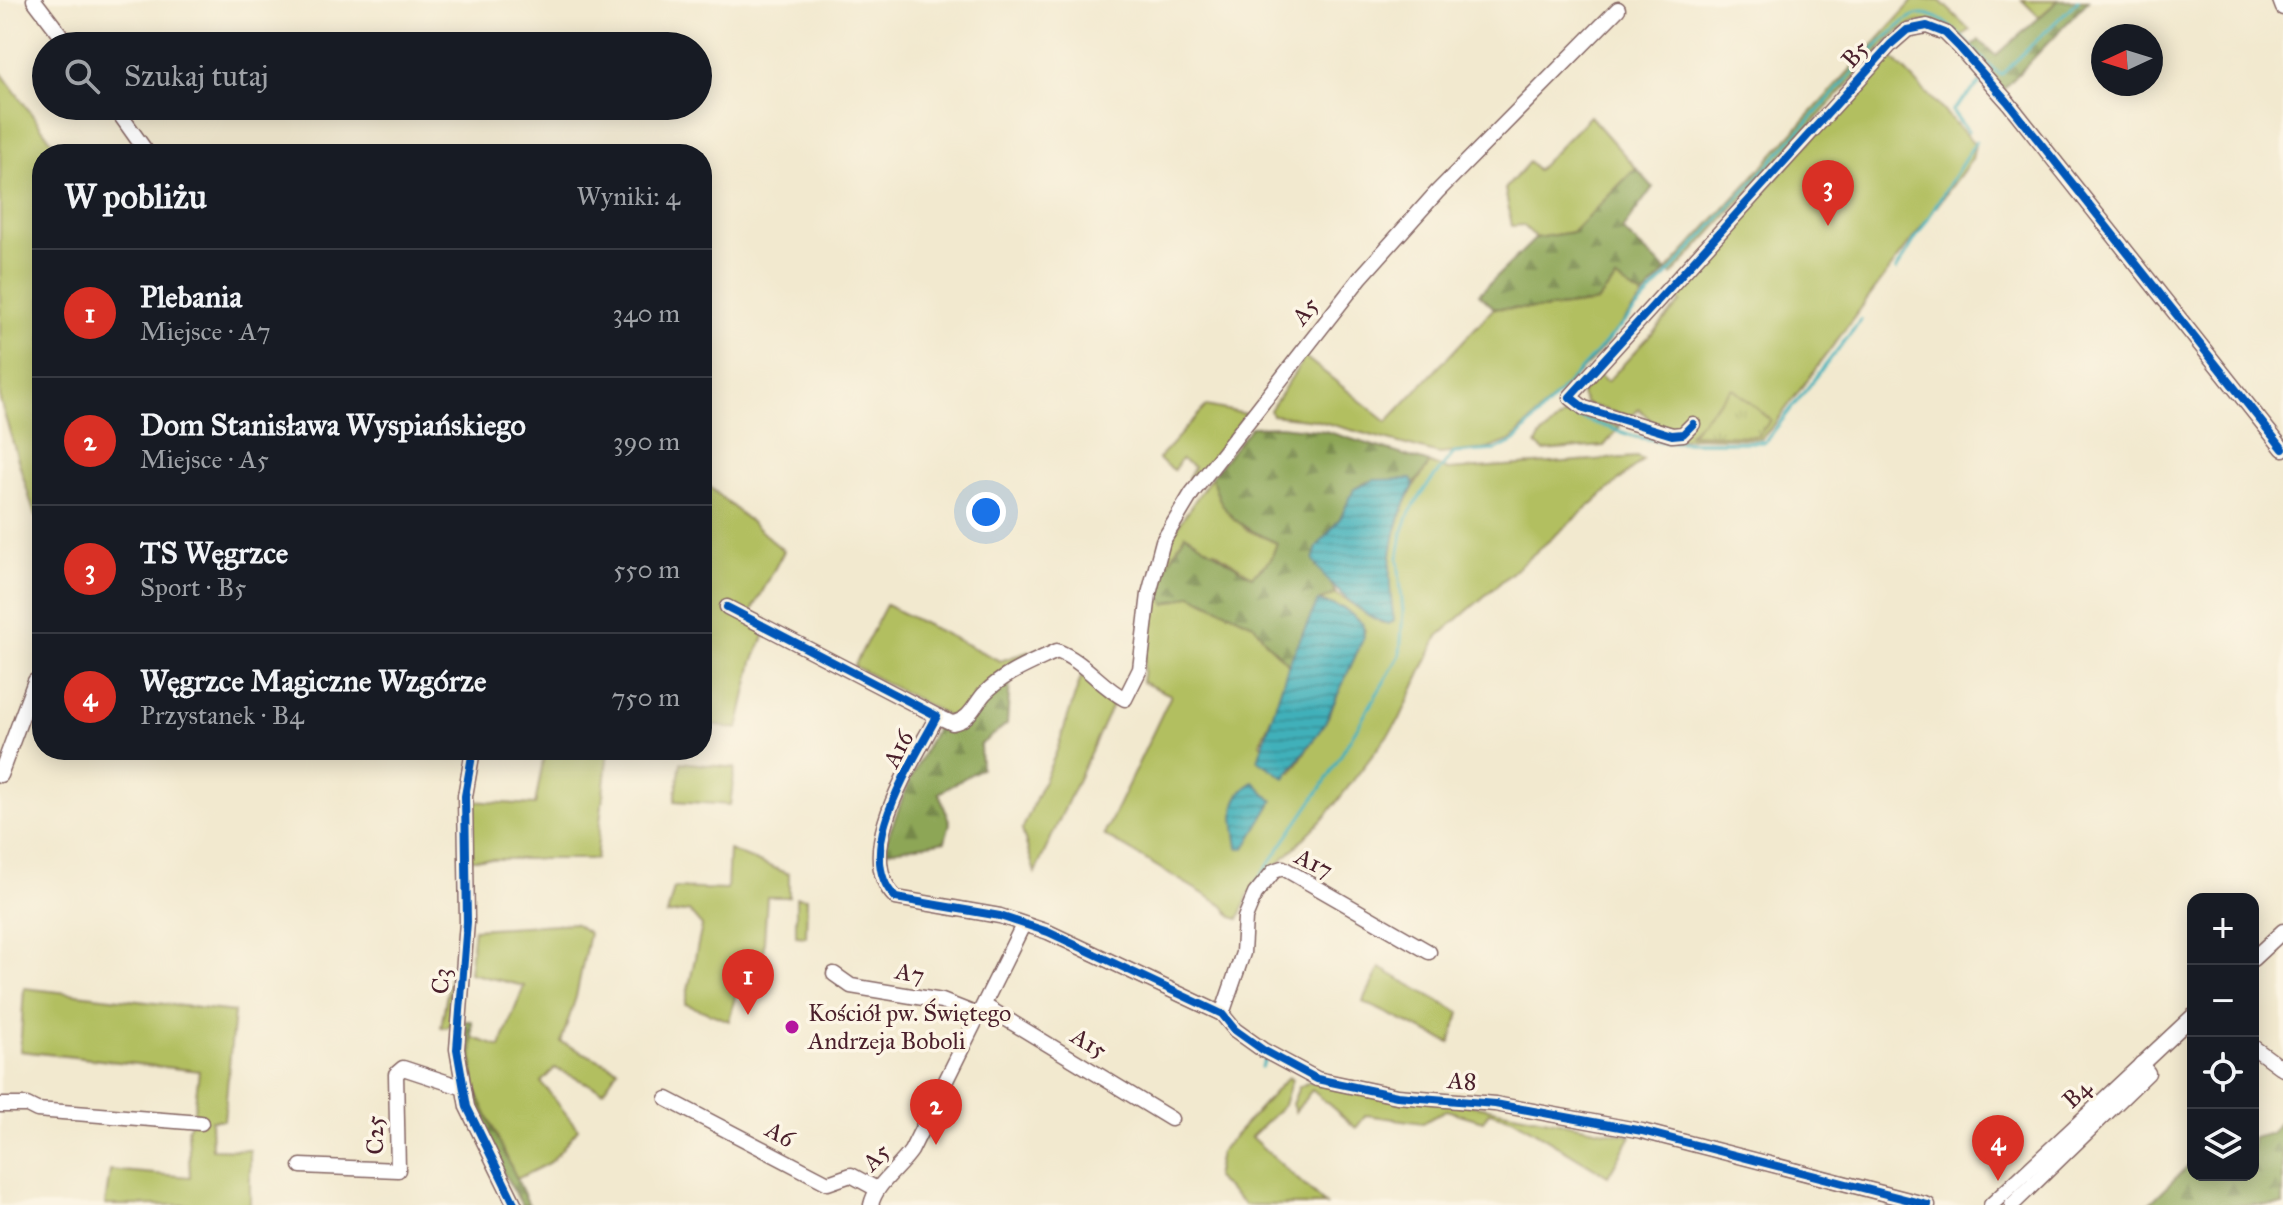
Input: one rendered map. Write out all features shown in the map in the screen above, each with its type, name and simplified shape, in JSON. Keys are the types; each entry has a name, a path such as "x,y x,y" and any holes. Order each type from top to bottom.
{"street":[{"path":"34,0 58,32"},
{"path":"2280,0 2283,8"},
{"name":"A5","path":"937,716 952,723 967,718 984,694 1002,679 1057,651 1091,672 1107,690 1125,699 1140,669 1149,594 1163,541 1192,493 1371,266 1437,192 1618,9"},
{"name":"B5","path":"1693,424 1683,434 1672,435 1584,408 1570,397 1891,44 1907,30 1927,26 1949,36 2007,101 2283,449"},
{"path":"124,120 141,144"},
{"name":"A16","path":"727,607 773,628 937,716 878,841 882,880 896,898 970,910 1023,925"},
{"path":"0,775 32,689"},
{"name":"C3","path":"471,760 465,796 467,922 457,1049 461,1087 476,1127 515,1205"},
{"name":"A17","path":"1224,1012 1243,953 1245,918 1255,894 1274,871 1283,868 1429,952"},
{"name":"A5","path":"871,1205 875,1188 894,1174 911,1151 1023,925"},
{"name":"A8","path":"1023,925 1048,932 1224,1012 1235,1030 1269,1054 1317,1079 1397,1096 1495,1104 1642,1131 1928,1205"},
{"path":"2259,953 2283,931"},
{"name":"A7","path":"834,974 851,986 982,1011"},
{"name":"A15","path":"982,1011 1171,1119"},
{"name":"B4","path":"1991,1205 2187,1022"},
{"path":"2259,1051 2283,1069"},
{"path":"2012,1205 2148,1073 2141,1064"},
{"name":"C25","path":"301,1166 398,1170 396,1074 403,1068 461,1087"},
{"name":"A6","path":"667,1099 828,1183 851,1175 875,1188"},
{"path":"0,1105 27,1105 37,1110 201,1123"}],"green space":[{"path":"1914,0 1939,0 1970,30 1959,39 1932,24 1919,22 1892,37 1672,275 1667,271"},
{"path":"2022,0 2059,0 2039,17"},
{"path":"2059,0 2089,0 2003,90 1968,51 1979,40 1996,56"},
{"path":"1889,54 1975,144 1972,159 1773,426 1761,439 1693,437 1673,441 1639,409 1630,417 1586,404 1581,395 1583,388 1598,375 1607,382 1681,302 1672,293"},
{"path":"0,71 32,115 32,120 36,120 54,144 32,144 32,506 0,400"},
{"path":"1590,116 1636,168 1573,232 1536,238 1523,225 1512,226 1505,189 1529,162 1537,170"},
{"path":"1636,168 1653,187 1622,230 1667,271 1643,297 1616,279 1597,302 1542,309 1494,308 1479,294 1536,238 1573,232"},
{"path":"1616,279 1643,297 1595,357 1512,440 1488,449 1439,454 1315,420 1272,415 1270,410 1305,357 1387,422 1494,308 1542,309 1597,302"},
{"path":"1732,388 1771,420 1758,436 1689,434"},
{"path":"1206,406 1246,414 1194,482 1188,478 1194,467 1181,459 1174,470 1158,459"},
{"path":"1570,410 1620,427 1604,446 1544,451 1536,445 1540,437"},
{"path":"1280,426 1325,431 1430,463 1414,485 1411,479 1367,482 1354,489 1341,517 1317,547 1316,566 1327,575 1336,594 1318,601 1289,664 1253,624 1192,595 1166,604 1155,588 1185,534 1252,576 1271,559 1277,543 1242,525 1226,511 1212,476 1251,427"},
{"path":"1637,457 1643,460 1438,636 1400,719 1326,816 1249,893 1239,919 1232,917 1224,906 1104,835 1171,695 1142,682 1152,602 1169,544 1212,476 1245,529 1277,543 1271,559 1252,576 1215,551 1192,595 1253,624 1289,664 1278,703 1260,743 1292,772 1328,717 1365,630 1345,609 1319,601 1336,594 1382,623 1393,621 1389,576 1393,537 1406,501 1430,463 1448,470"},
{"path":"712,489 784,551 751,613 766,632 753,662 738,729 712,725"},
{"path":"886,605 1000,661 1030,651 1035,659 965,714 950,717 854,666"},
{"path":"1083,671 1113,703 1035,873 1022,830 1056,753"},
{"path":"1010,681 1007,724 980,745 981,768 939,793 950,823 945,841 882,852 909,782 939,722 954,727"},
{"path":"543,760 607,760 596,859 469,859 471,801 535,805"},
{"path":"681,762 735,768 730,805 675,801"},
{"path":"729,850 789,874 789,897 767,897 761,985 740,977 729,1021 685,1004 702,926 689,911 667,915 674,888 727,890"},
{"path":"796,897 807,898 806,937 796,936"},
{"path":"574,923 589,933 576,997 561,1042 618,1069 603,1091 555,1068 541,1082 578,1129 551,1162 517,1179 477,1094 471,1037 500,1047 524,986 469,973 474,929"},
{"path":"1380,968 1460,1013 1450,1043 1363,1002"},
{"path":"451,971 455,972 451,1024 447,1028 441,1027"},
{"path":"24,988 234,1012 224,1120 211,1120 212,1149 250,1150 250,1205 105,1205 110,1170 190,1177 188,1128 193,1119 199,1071 20,1051"},
{"path":"465,1021 472,1021 473,1085 529,1205 522,1205 501,1169 466,1087"},
{"path":"1288,1077 1292,1079 1284,1105 1251,1137 1326,1205 1245,1205 1215,1178 1220,1152"},
{"path":"1309,1082 1477,1106 1631,1136 1608,1176 1512,1118 1489,1112 1483,1121 1446,1110 1423,1123 1366,1115 1356,1128 1312,1090 1295,1112 1292,1104 1299,1087"},
{"path":"2283,1118 2283,1205 2148,1205 2187,1167 2187,1181 2259,1181 2259,1136 2271,1133"}],"water":[{"path":"1411,479 1414,485 1399,518 1392,551 1390,584 1394,620 1389,624 1368,615 1346,598 1313,560 1317,547 1341,517 1354,489 1374,480"},
{"path":"1318,601 1345,609 1363,624 1364,637 1324,725 1285,778 1258,760 1289,663"},
{"path":"1254,782 1273,801 1245,848 1238,848 1235,803 1245,788"}],"waterway":[{"path":"1256,883 1325,782 1400,655 1403,612 1398,558 1402,533 1409,514 1426,487 1454,453 1496,450 1515,441 1882,41 1907,19 1923,14 1947,24 2001,75 2078,0"},
{"path":"1968,132 1952,111 1980,83"},
{"path":"1896,270 1976,141"},
{"path":"1569,414 1636,437 1665,442 1765,442 1861,320"},
{"path":"1261,1067 1266,1058"}],"cycle path":[{"path":"1693,424 1683,434 1672,435 1584,408 1570,397 1891,44 1907,30 1927,26 1945,33 2007,101 2283,449"},
{"path":"727,607 937,716 902,781 883,833 880,857 884,879 896,898 1000,916 1048,932 1222,1014 1235,1030 1263,1050 1317,1079 1397,1096 1495,1104 1642,1131 1928,1205"},
{"path":"471,760 465,796 467,922 457,1049 467,1107 515,1205"}],"place":[{"name":"TS Węgrzce","path":"1828,226"},
{"name":"Plebania","path":"748,1015"},
{"name":"Kościół pw. Świętego Andrzeja Boboli","path":"792,1027"},
{"name":"Dom Stanisława Wyspiańskiego","path":"936,1145"},
{"name":"Węgrzce Magiczne Wzgórze","path":"1998,1181"}]}
